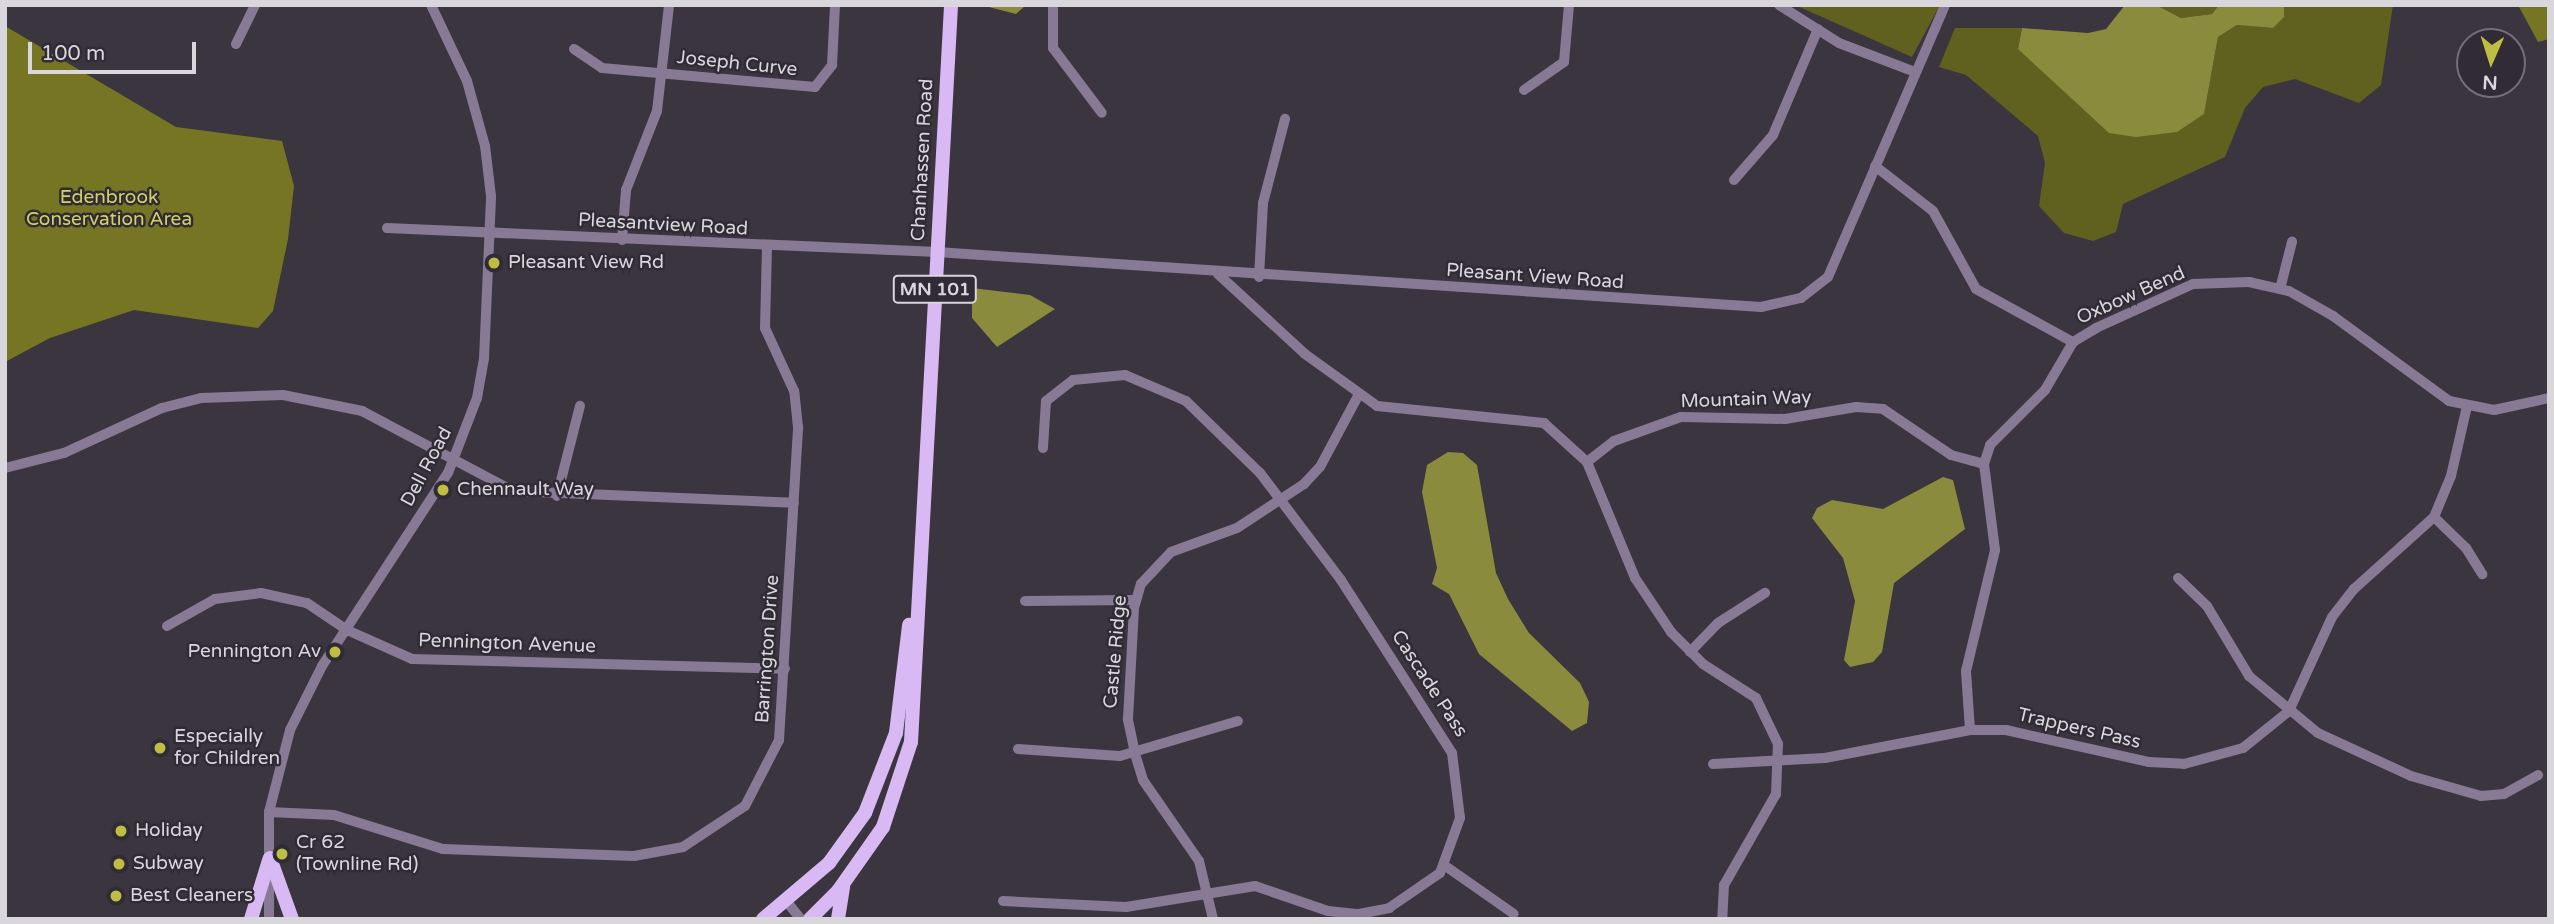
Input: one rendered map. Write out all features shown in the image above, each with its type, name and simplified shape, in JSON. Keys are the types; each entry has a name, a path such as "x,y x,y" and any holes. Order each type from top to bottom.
{"main road":[{"name":"Chanhassen Road","path":"918,568 951,5"},
{"name":"MN 101","path":"810,919 843,885 883,827 910,749 918,568"},
{"name":"MN 101","path":"787,902 852,834 881,777 899,721 918,568"},
{"path":"251,919 270,858"},
{"path":"270,858 292,919"},
{"path":"838,919 843,885"},
{"path":"763,919 787,902"}],"street":[{"path":"236,44 255,5"},
{"name":"Dell Road","path":"269,919 270,812 290,730 347,630 453,463 484,359 490,237 481,124 431,5"},
{"path":"622,240 626,190 653,122 662,74 669,5"},
{"name":"Joseph Curve","path":"574,49 591,65 815,87 832,65 835,5"},
{"path":"1053,5 1053,48 1102,113"},
{"path":"1524,90 1564,62 1569,5"},
{"path":"1779,5 1818,29 1915,72"},
{"name":"Pleasant View Road","path":"937,252 1259,277 1734,306 1782,303 1815,290 1828,277 1945,5"},
{"path":"1734,180 1773,135 1818,29"},
{"path":"1259,277 1263,203 1285,119"},
{"path":"1875,166 1933,211 1976,289 2073,342"},
{"name":"Pleasantview Road","path":"387,228 490,237 937,252"},
{"path":"2280,289 2292,242"},
{"name":"Barrington Drive","path":"270,812 334,815 443,849 634,856 683,847 727,823 766,775 779,740 785,669 798,410 765,328 766,248"},
{"path":"1217,273 1305,354 1359,394 1406,412 1544,424 1587,461 1635,578 1690,652 1756,698 1770,722 1779,761 1776,794 1724,885 1722,919"},
{"name":"Oxbow Bend","path":"1984,464 1990,445 2045,390 2073,342 2193,284 2249,282 2280,289 2333,316 2425,389 2467,406 2494,410 2549,398"},
{"name":"Cascade Pass","path":"1003,901 1072,909 1255,886 1328,911 1359,914 1418,892 1444,865 1460,818 1452,753 1284,501 1186,401 1142,378 1089,374 1059,386 1040,421 1043,448"},
{"path":"5,468 64,453 162,408 242,394 283,395 362,411 453,463 513,491 557,496 794,503"},
{"name":"Castle Ridge","path":"1213,919 1211,893 1199,861 1143,780 1135,753 1128,719 1136,600 1153,566 1171,552 1237,528 1284,501 1320,467 1359,394"},
{"path":"557,496 580,406"},
{"name":"Trappers Pass","path":"1713,764 1779,761 1970,730 2006,730 2109,756 2184,764 2243,748 2289,711 2332,617 2434,517 2451,476 2467,406"},
{"name":"Mountain Way","path":"1587,461 1614,441 1681,417 1786,419 1856,407 1884,409 1951,455 1984,464"},
{"path":"1970,730 1966,671 1995,550 1984,464"},
{"path":"2434,517 2466,548 2482,574"},
{"path":"2178,578 2207,606 2249,676 2318,733 2411,776 2481,796 2504,794 2538,775"},
{"name":"Pennington Avenue","path":"167,626 215,599 261,593 307,603 347,630 386,650 439,661 785,669"},
{"path":"1690,652 1718,623 1765,593"},
{"path":"1024,601 1136,600"},
{"path":"1018,749 1135,753 1238,721"},
{"path":"1444,865 1514,914"},
{"path":"787,902 801,919"}],"shaded area":[{"path":"981,5 1026,5 1016,14"},
{"path":"1795,5 1940,5 1912,57"},
{"path":"2125,5 2156,5 2181,18 2212,14 2219,5 2284,5 2284,17 2273,28 2237,25 2218,37 2204,114 2177,132 2136,137 2109,133 2018,49 2022,28 2088,33 2106,29"},
{"path":"2156,5 2219,5 2212,14 2181,18"},
{"path":"2284,5 2393,5 2381,85 2359,103 2295,79 2263,87 2245,108 2225,157 2123,204 2116,232 2093,241 2064,233 2039,206 2045,163 2038,136 1966,75 1939,67 1955,28 2022,28 2018,49 2204,113 2218,37 2237,25 2273,28"},
{"path":"972,288 1030,295 1055,309 997,347 972,318"},
{"path":"1448,452 1463,453 1477,465 1496,573 1508,599 1529,633 1580,683 1589,702 1587,723 1572,731 1479,654 1449,594 1432,584 1437,568 1422,492 1427,465"},
{"path":"1943,477 1953,480 1965,529 1894,583 1882,652 1873,662 1850,667 1844,660 1855,601 1843,558 1812,518 1817,508 1832,500 1883,509"}],"green space":[{"path":"2518,5 2549,5 2549,39 2538,42"},
{"name":"Edenbrook Conservation Area","path":"5,26 176,127 282,141 294,186 288,239 273,311 258,328 134,310 50,338 5,362"}],"place":[{"name":"Pleasant View Rd","path":"494,263"},
{"name":"Chennault Way","path":"443,490"},
{"name":"Pennington Av","path":"335,652"},
{"name":"Especially for Children","path":"160,748"},
{"name":"Holiday","path":"121,831"},
{"name":"Cr 62 (Townline Rd)","path":"282,854"},
{"name":"Subway","path":"119,864"},
{"name":"Best Cleaners","path":"116,896"}]}
